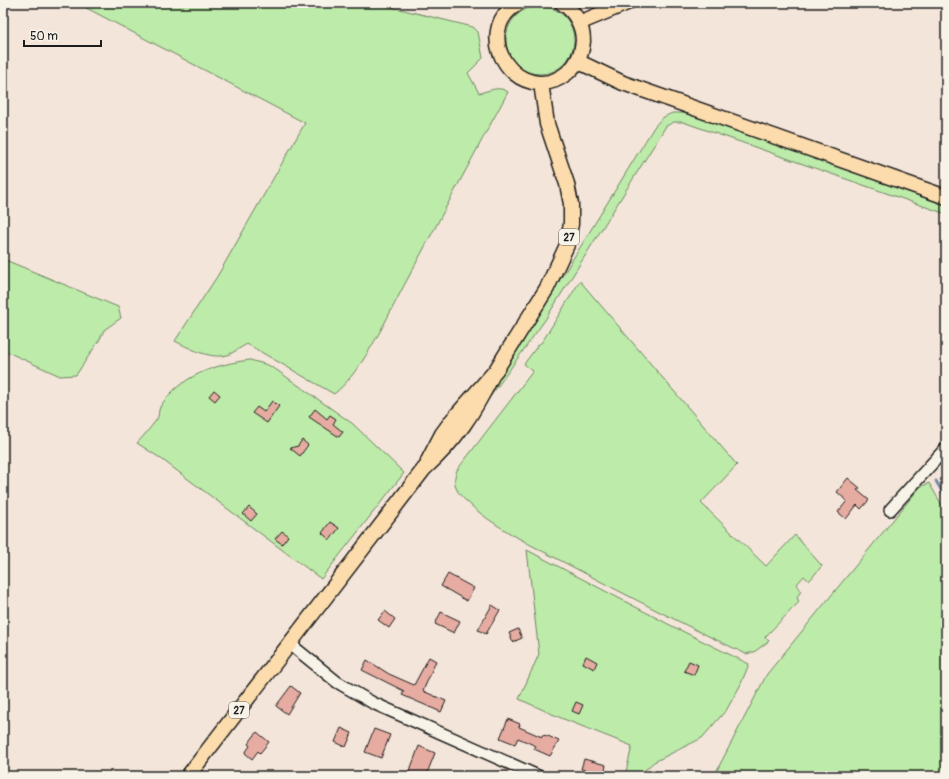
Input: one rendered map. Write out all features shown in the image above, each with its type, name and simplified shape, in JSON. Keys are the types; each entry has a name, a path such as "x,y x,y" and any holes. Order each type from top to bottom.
{"main road":[{"path":"518,3 506,13 500,24 498,36 499,51 506,66 516,75 528,81 541,82 550,82 562,76 572,68 577,61 583,42 579,23 573,12 562,3"},
{"path":"579,23 627,3"},
{"path":"577,61 604,75 638,89 946,197"},
{"name":"27","path":"188,776 424,469 448,425 493,374 548,288 563,255 570,235 571,215 569,194 546,124 541,82"}],"street":[{"path":"890,510 946,448"},
{"path":"290,644 337,682 373,703 538,776"}],"green space":[{"path":"77,3 375,3 473,27 478,32 483,58 468,73 479,93 494,89 501,89 508,92 375,341 345,384 334,394 247,344 230,354 216,356 202,353 175,341 218,275 305,123"},
{"path":"540,6 553,9 564,16 571,27 574,40 571,53 564,64 553,71 540,74 527,71 516,64 509,53 506,40 509,27 516,16 527,9"},
{"path":"672,113 687,113 946,204 946,214 683,122 674,122 666,126 545,320 478,414 489,390 568,267 654,127 662,118"},
{"path":"3,259 118,307 121,318 104,330 100,339 76,375 60,376 3,350"},
{"path":"580,281 737,465 701,503 766,566 795,535 822,566 809,581 804,576 797,584 801,591 797,597 799,602 765,637 769,641 754,652 746,654 679,622 528,544 487,519 464,499 455,486 455,474 457,470 533,371 524,364 542,342"},
{"path":"250,360 268,365 278,371 353,424 404,473 321,579 160,458 137,443 157,419 160,407 177,387 199,373 212,368"},
{"path":"929,483 946,512 946,776 703,776 711,771 715,774 767,674 920,487"},
{"path":"527,550 670,625 749,664 740,686 727,709 702,738 654,762 638,776 625,776 632,746 561,718 519,699 539,654"}],"building":[{"path":"214,390 220,395 215,401 209,396"},
{"path":"272,401 279,406 267,423 252,413 257,407 264,412"},
{"path":"315,409 327,419 330,415 336,419 333,424 343,432 339,437 309,417"},
{"path":"302,440 308,445 300,456 290,448 298,446"},
{"path":"848,478 860,488 857,490 869,500 861,509 857,505 846,519 838,512 847,501 837,492"},
{"path":"249,507 257,514 251,521 243,514"},
{"path":"330,522 339,528 330,540 322,533"},
{"path":"282,531 288,536 282,544 275,539"},
{"path":"448,574 474,588 467,601 441,586"},
{"path":"492,605 500,610 486,634 478,630"},
{"path":"385,611 395,619 389,628 378,620"},
{"path":"441,612 460,621 454,633 435,624"},
{"path":"518,629 522,638 513,642 509,633"},
{"path":"586,656 597,662 594,669 583,663"},
{"path":"429,657 436,661 423,691 446,701 441,712 402,695 404,691 362,670 367,660 389,674 414,685"},
{"path":"689,661 698,665 694,675 684,671"},
{"path":"291,686 300,693 287,714 276,706"},
{"path":"576,702 583,705 579,714 572,711"},
{"path":"508,719 520,724 519,727 542,737 542,735 548,736 559,741 550,756 534,749 536,746 518,738 515,744 500,738"},
{"path":"341,728 352,733 346,747 335,742"},
{"path":"374,729 390,735 381,758 365,752"},
{"path":"257,732 269,742 260,753 258,751 252,759 245,753 250,746 248,744"},
{"path":"419,746 435,753 426,776 417,776 409,773"},
{"path":"584,759 606,765 604,775 581,769"}],"waterway":[{"path":"936,481 946,498"}]}
